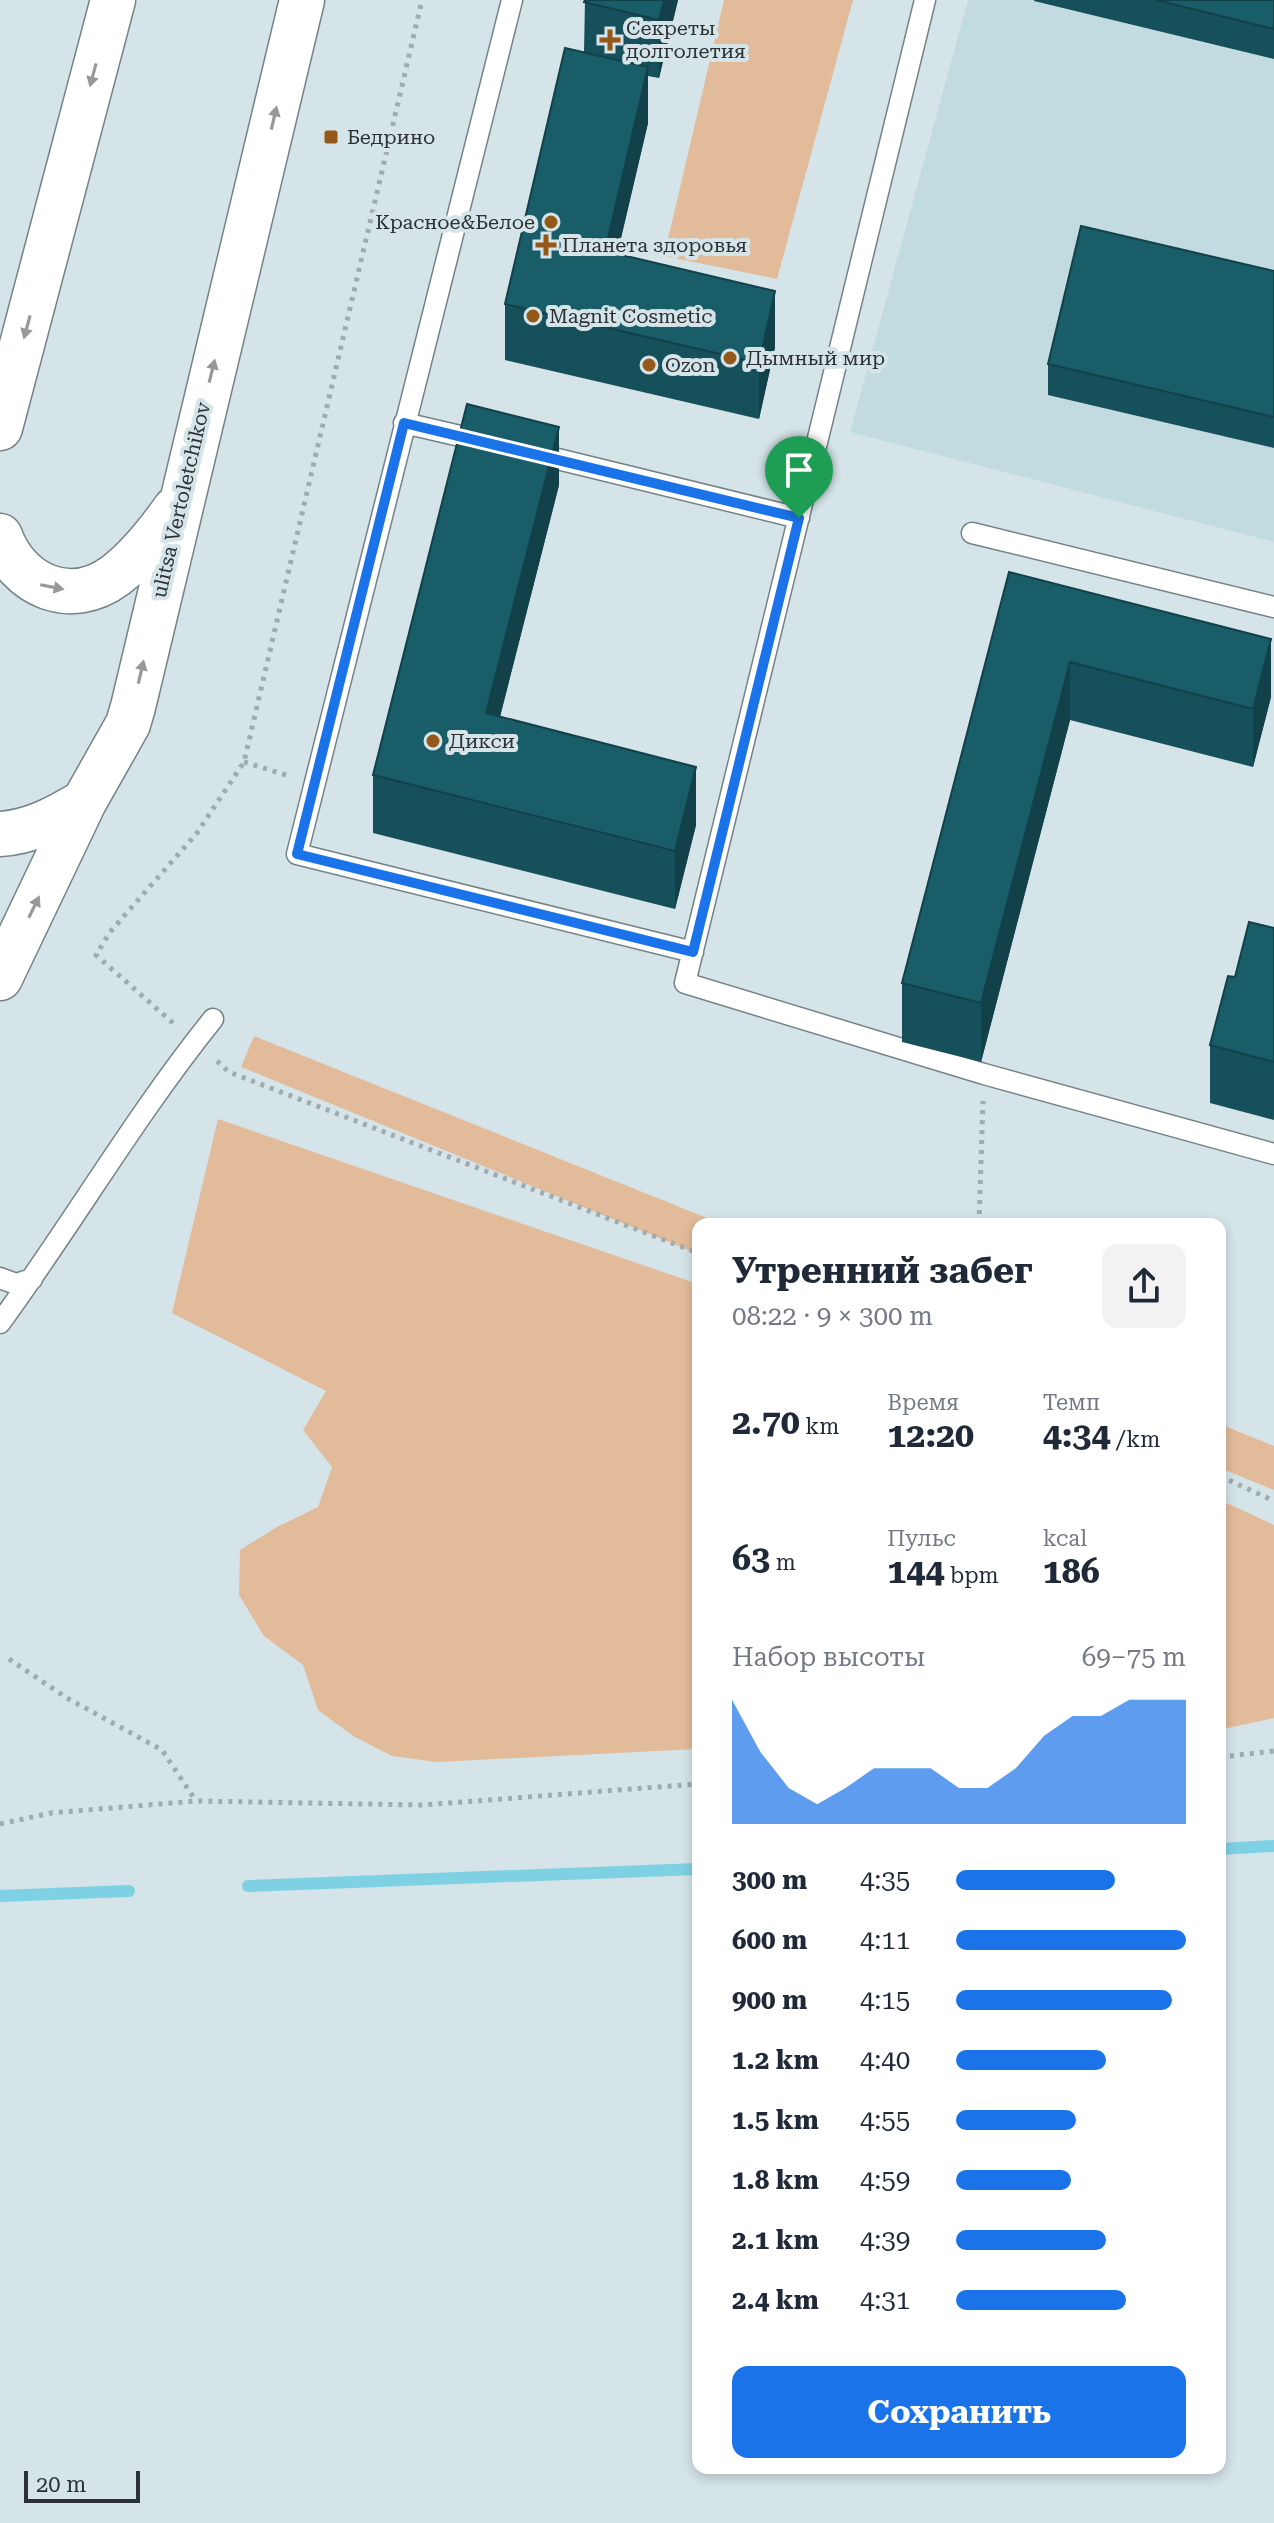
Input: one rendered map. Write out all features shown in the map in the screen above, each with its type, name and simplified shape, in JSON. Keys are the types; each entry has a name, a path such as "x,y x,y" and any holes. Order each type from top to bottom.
{"main road":[{"path":"0,428 113,0"},
{"name":"ulitsa Vertoletchikov","path":"0,978 84,802 128,724 302,0"},
{"path":"0,536 17,568 40,586 66,590 92,589 116,575 141,551 180,501"},
{"path":"0,834 46,825 84,802"}],"lane":[{"path":"512,0 297,854 693,952"},
{"path":"925,0 685,983 984,1074 1274,1154"},
{"path":"404,423 799,518"},
{"path":"972,533 1274,607"},
{"path":"0,1323 94,1184 213,1019"},
{"path":"0,1278 16,1284 32,1279"}],"path":[{"path":"422,0 244,762 197,833 110,932 96,955 229,1072 692,1251"},
{"path":"244,762 314,783"},
{"path":"979,1218 984,1074"},
{"path":"1226,1479 1274,1501"},
{"path":"9,1659 67,1698 162,1750 196,1801"},
{"path":"1226,1756 1274,1751"},
{"path":"0,1824 51,1813 196,1801 422,1805 692,1784"}],"shaded area":[{"path":"724,0 853,0 777,279 664,256"},
{"path":"968,0 1274,0 1274,542 850,432"},
{"path":"254,1036 707,1218 692,1218 692,1252 241,1067"},
{"path":"218,1119 692,1282 692,1749 437,1762 392,1756 353,1736 318,1710 303,1665 264,1636 239,1595 240,1550 318,1507 332,1467 303,1430 326,1391 172,1313"},
{"path":"1226,1426 1274,1446 1274,1490 1226,1470"},
{"path":"1226,1503 1274,1525 1274,1718 1226,1728"}],"building":[{"path":"585,0 664,0 659,20"},
{"path":"1156,0 1274,0 1274,29"},
{"path":"565,48 648,67 605,251 775,291 759,363 505,304"},
{"path":"1081,226 1274,271 1274,417 1048,364"},
{"path":"467,404 559,427 486,713 696,767 675,851 373,775"},
{"path":"1009,572 1271,639 1253,709 1070,662 981,1003 902,983"},
{"path":"1249,922 1274,928 1274,1062 1210,1045 1228,976 1235,977"}],"waterway":[{"path":"1226,1849 1274,1846"},
{"path":"248,1886 692,1869"},
{"path":"0,1896 129,1891"}],"place":[{"name":"Секреты долголетия","path":"610,40"},
{"name":"Бедрино","path":"331,137"},
{"name":"Красное&Белое","path":"551,222"},
{"name":"Планета здоровья","path":"546,245"},
{"name":"Magnit Cosmetic","path":"533,316"},
{"name":"Дымный мир","path":"730,358"},
{"name":"Ozon","path":"649,365"},
{"name":"Дикси","path":"433,741"}],"route":[{"path":"404,423 799,518 693,952 297,854 404,423"}]}
